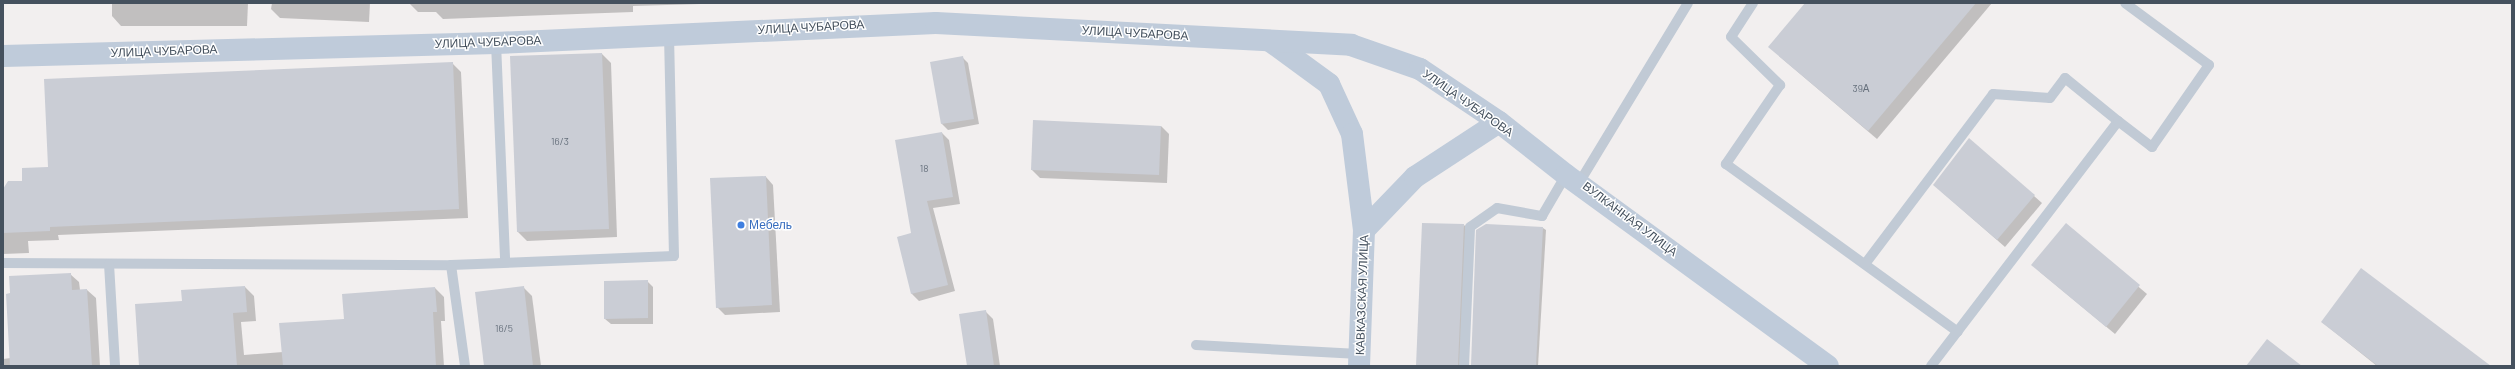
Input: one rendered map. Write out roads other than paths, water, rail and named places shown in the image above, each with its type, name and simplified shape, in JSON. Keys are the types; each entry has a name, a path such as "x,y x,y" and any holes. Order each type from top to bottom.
{"street":[{"name":"УЛИЦА ЧУБАРОВА","path":"3,56 496,43 936,23 1351,45 1420,69 1499,122 1573,179"},
{"path":"1270,41 1329,84 1352,134 1364,230"},
{"name":"КАВКАЗСКАЯ УЛИЦА","path":"1359,360 1364,230 1415,177 1499,122"},
{"name":"ВУЛКАННАЯ УЛИЦА","path":"1573,179 1828,366"}],"lane":[{"name":"ВУЛКАННАЯ УЛИЦА","path":"1573,179 1688,3"},
{"path":"1753,3 1731,37 1780,85 1726,164 1958,332"},
{"path":"1865,264 1993,94 2050,98 2065,78 2152,147 2209,65 2125,3"},
{"path":"3,263 452,265 674,256 669,34"},
{"path":"496,43 505,262"},
{"path":"1931,366 2118,121"},
{"path":"1464,366 1470,227 1497,208 1542,216 1573,179"},
{"path":"109,264 115,366"},
{"path":"452,265 465,366"},
{"path":"1196,345 1359,360"}],"place":[{"name":"Мебель","path":"741,225"}]}
